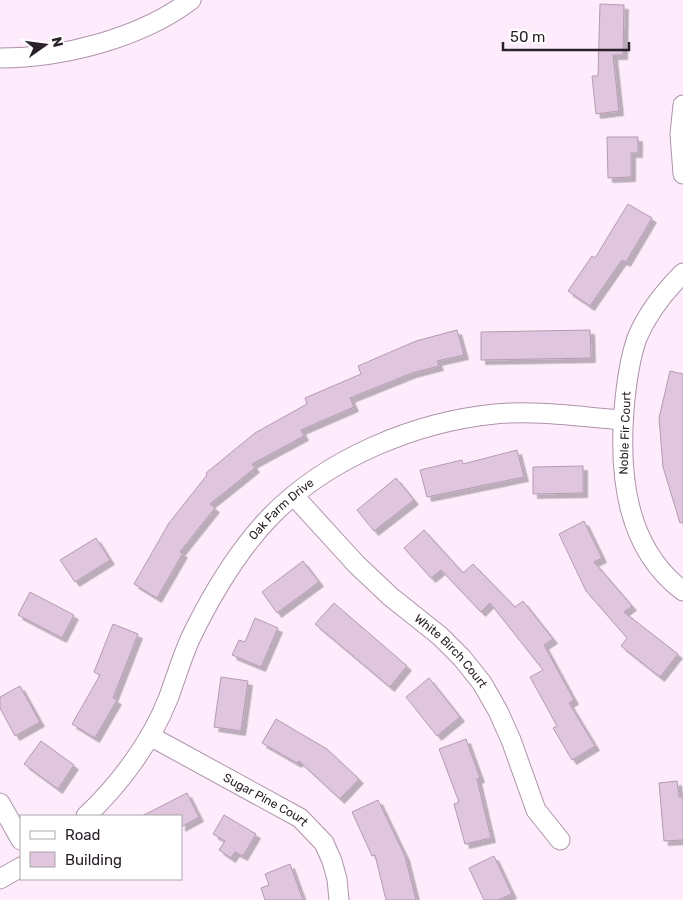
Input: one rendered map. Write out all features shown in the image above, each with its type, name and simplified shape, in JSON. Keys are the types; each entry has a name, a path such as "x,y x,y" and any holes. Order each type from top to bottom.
{"street":[{"path":"0,58 44,55 81,48 142,29 177,11 191,0"},
{"path":"683,105 680,134 683,174"},
{"name":"Noble Fir Court","path":"683,273 653,310 638,336 632,353 623,420 622,471 627,500 636,527 649,552 665,574 683,590"},
{"name":"Oak Farm Drive","path":"87,815 114,787 150,736 168,700 189,642 207,604 250,540 272,515 294,496 333,469 366,450 424,428 460,419 497,414 541,414 623,420"},
{"name":"White Birch Court","path":"294,496 357,566 391,597 440,636 462,658 482,683 498,711 511,740 536,810 560,840"},
{"name":"Sugar Pine Court","path":"150,736 300,818 324,843 338,879 339,900"},
{"path":"0,802 20,838"},
{"path":"0,879 20,868"}],"building":[{"path":"600,4 624,5 623,55 613,55 619,111 596,114 592,76 598,76"},
{"path":"607,137 638,137 638,153 631,153 631,177 608,178"},
{"path":"628,204 652,218 626,262 622,260 590,306 568,291 592,256 595,258"},
{"path":"457,330 464,355 437,361 439,366 412,373 350,398 354,407 301,430 304,436 252,464 255,468 210,504 215,508 180,552 183,553 157,598 134,584 169,523 207,475 206,473 255,433 307,404 305,398 361,374 358,366 416,341"},
{"path":"590,330 591,358 481,360 481,332"},
{"path":"670,371 683,374 683,522 680,523 663,467 659,418"},
{"path":"517,450 524,477 427,497 420,470 462,460 463,464"},
{"path":"583,466 583,493 533,494 533,467"},
{"path":"396,478 414,500 374,531 357,510"},
{"path":"584,521 602,558 594,562 632,606 624,612 678,654 660,677 621,646 627,638 586,591 559,534"},
{"path":"424,530 463,573 473,564 515,607 523,601 553,639 544,645 574,700 569,703 595,746 572,760 553,728 557,726 530,677 543,670 490,603 481,612 441,570 431,578 404,548"},
{"path":"96,538 110,560 75,582 60,560"},
{"path":"303,561 319,582 277,613 262,592"},
{"path":"30,592 74,615 62,638 18,615"},
{"path":"334,603 407,666 390,687 315,624"},
{"path":"255,618 278,628 261,667 232,655 239,640 245,642"},
{"path":"113,624 138,634 113,698 117,700 95,738 72,724 100,675 94,672"},
{"path":"221,677 248,681 241,731 214,727"},
{"path":"429,678 460,717 437,736 406,697"},
{"path":"20,686 40,722 15,736 0,708 0,697"},
{"path":"276,719 327,749 359,779 340,799 299,761 297,763 262,743"},
{"path":"466,739 480,778 477,779 491,838 465,844 454,804 459,802 439,749"},
{"path":"41,741 74,765 58,789 24,764"},
{"path":"677,781 679,797 683,797 683,840 664,841 659,783"},
{"path":"187,793 199,817 182,826 182,815 144,815"},
{"path":"378,800 405,856 416,900 386,900 375,855 372,856 352,812"},
{"path":"224,815 256,834 243,856 235,852 231,858 219,850 225,841 213,834"},
{"path":"494,856 512,894 498,900 484,900 469,868"},
{"path":"290,864 303,900 265,900 261,888 269,885 265,874"}]}
